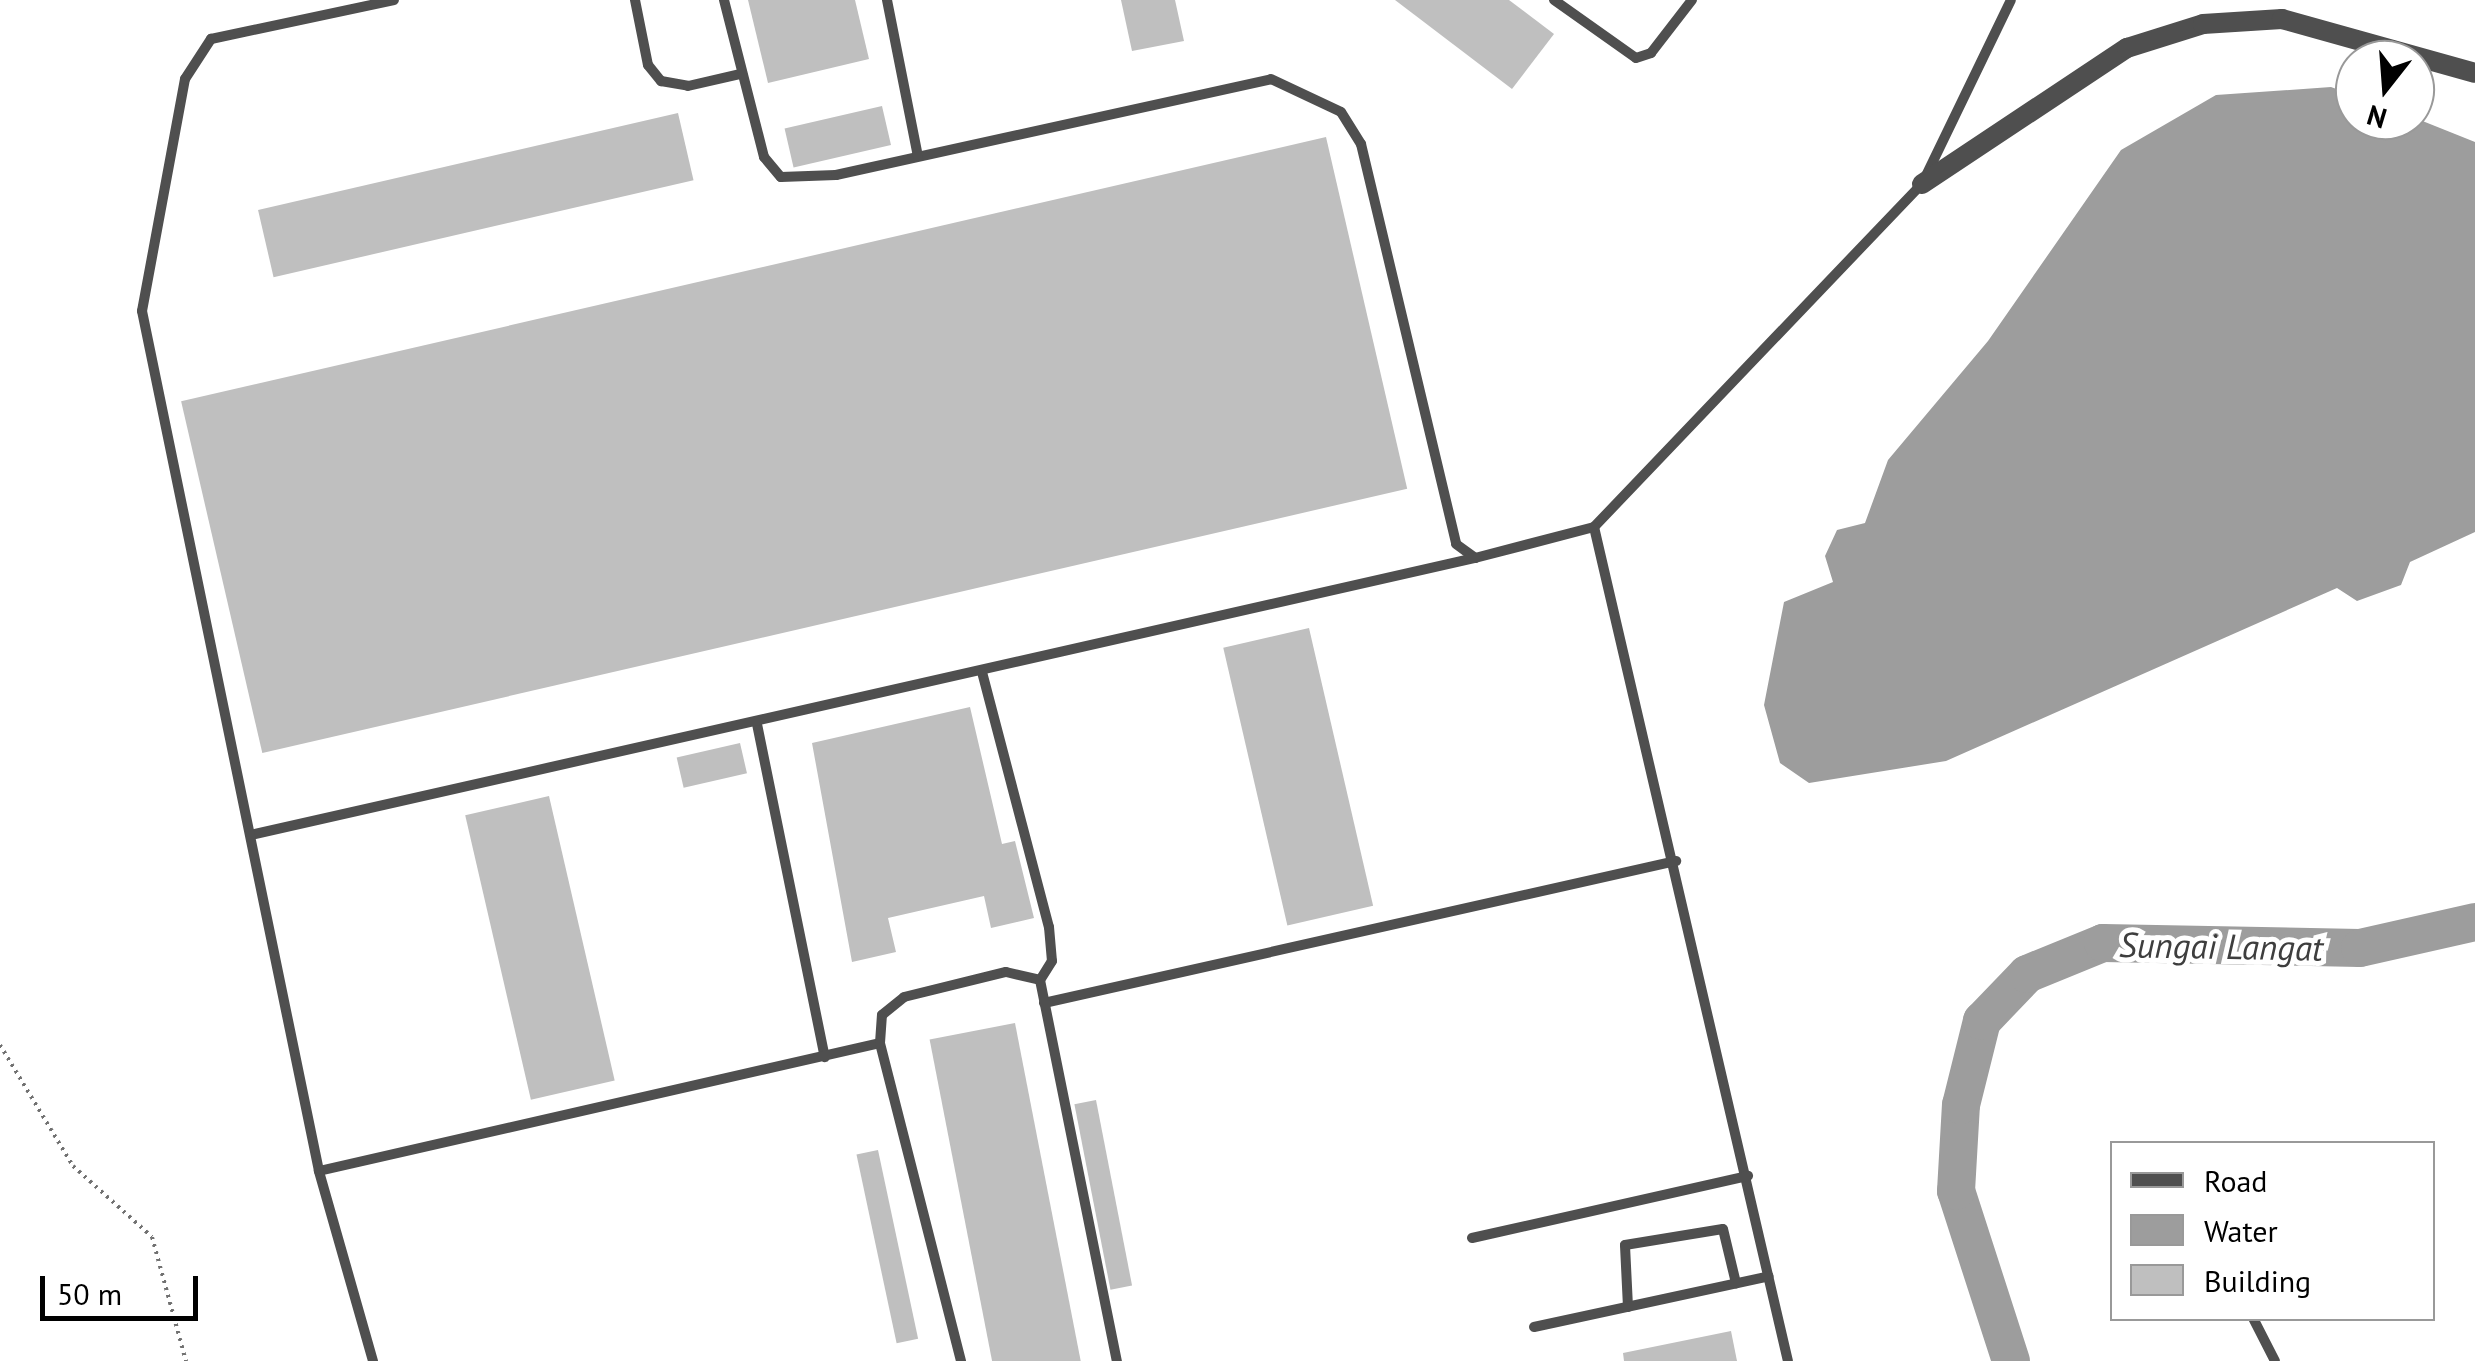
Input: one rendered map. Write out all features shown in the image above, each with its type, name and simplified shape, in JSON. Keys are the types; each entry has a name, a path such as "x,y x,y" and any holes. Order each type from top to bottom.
{"street":[{"path":"1922,184 2127,48 2203,24 2282,19 2475,73"}],"lane":[{"path":"373,1361 319,1170 255,834 142,312 185,79 211,38 394,0"},
{"path":"634,0 648,65 661,80 688,86 740,74"},
{"path":"724,0 764,157 781,178 918,156 1271,80 1342,112 1362,144 1456,544 1475,558"},
{"path":"886,0 918,156"},
{"path":"1554,0 1636,58 1651,53 1692,0"},
{"path":"255,834 757,724 1594,527 1922,184 2011,0"},
{"path":"1594,527 1676,861 1788,1361"},
{"path":"982,672 1049,927 1052,961 1040,980 1117,1361"},
{"path":"757,724 825,1056"},
{"path":"1044,1003 1676,861"},
{"path":"961,1361 880,1043 882,1015 904,996 1006,972 1040,980"},
{"path":"319,1170 880,1043"},
{"path":"1472,1238 1748,1176"},
{"path":"1628,1307 1625,1245 1723,1229 1736,1283"},
{"path":"1534,1328 1770,1276"},
{"path":"2255,1321 2275,1361"}],"path":[{"path":"0,1045 72,1166 152,1236 186,1361"}],"water":[{"path":"2331,87 2335,88 2335,140 2435,140 2435,126 2475,142 2475,532 2410,562 2401,585 2357,601 2337,588 1946,761 1809,783 1780,763 1764,705 1784,602 1833,582 1825,556 1837,530 1865,523 1888,460 1988,341 2121,150 2216,95"}],"building":[{"path":"748,0 855,0 869,59 768,83"},
{"path":"1121,0 1175,0 1184,41 1132,51"},
{"path":"1395,0 1509,0 1554,34 1512,89"},
{"path":"882,106 891,145 794,167 785,128"},
{"path":"678,113 694,180 274,277 258,210"},
{"path":"1326,137 1407,489 262,753 181,401"},
{"path":"1309,628 1373,906 1287,925 1223,648"},
{"path":"970,707 1002,844 1015,841 1034,918 991,928 984,896 888,918 896,952 852,962 812,743"},
{"path":"740,743 747,773 684,788 677,758"},
{"path":"549,796 615,1081 531,1100 465,815"},
{"path":"1015,1023 1081,1361 992,1361 930,1040"},
{"path":"1096,1100 1132,1286 1110,1290 1074,1104"},
{"path":"878,1150 918,1339 897,1343 856,1155"},
{"path":"1731,1331 1737,1361 1624,1361 1623,1353"}],"waterway":[{"name":"Sungai Langat","path":"2011,1361 1956,1191 1961,1105 1982,1021 2027,974 2103,943 2360,948 2475,922"}]}
